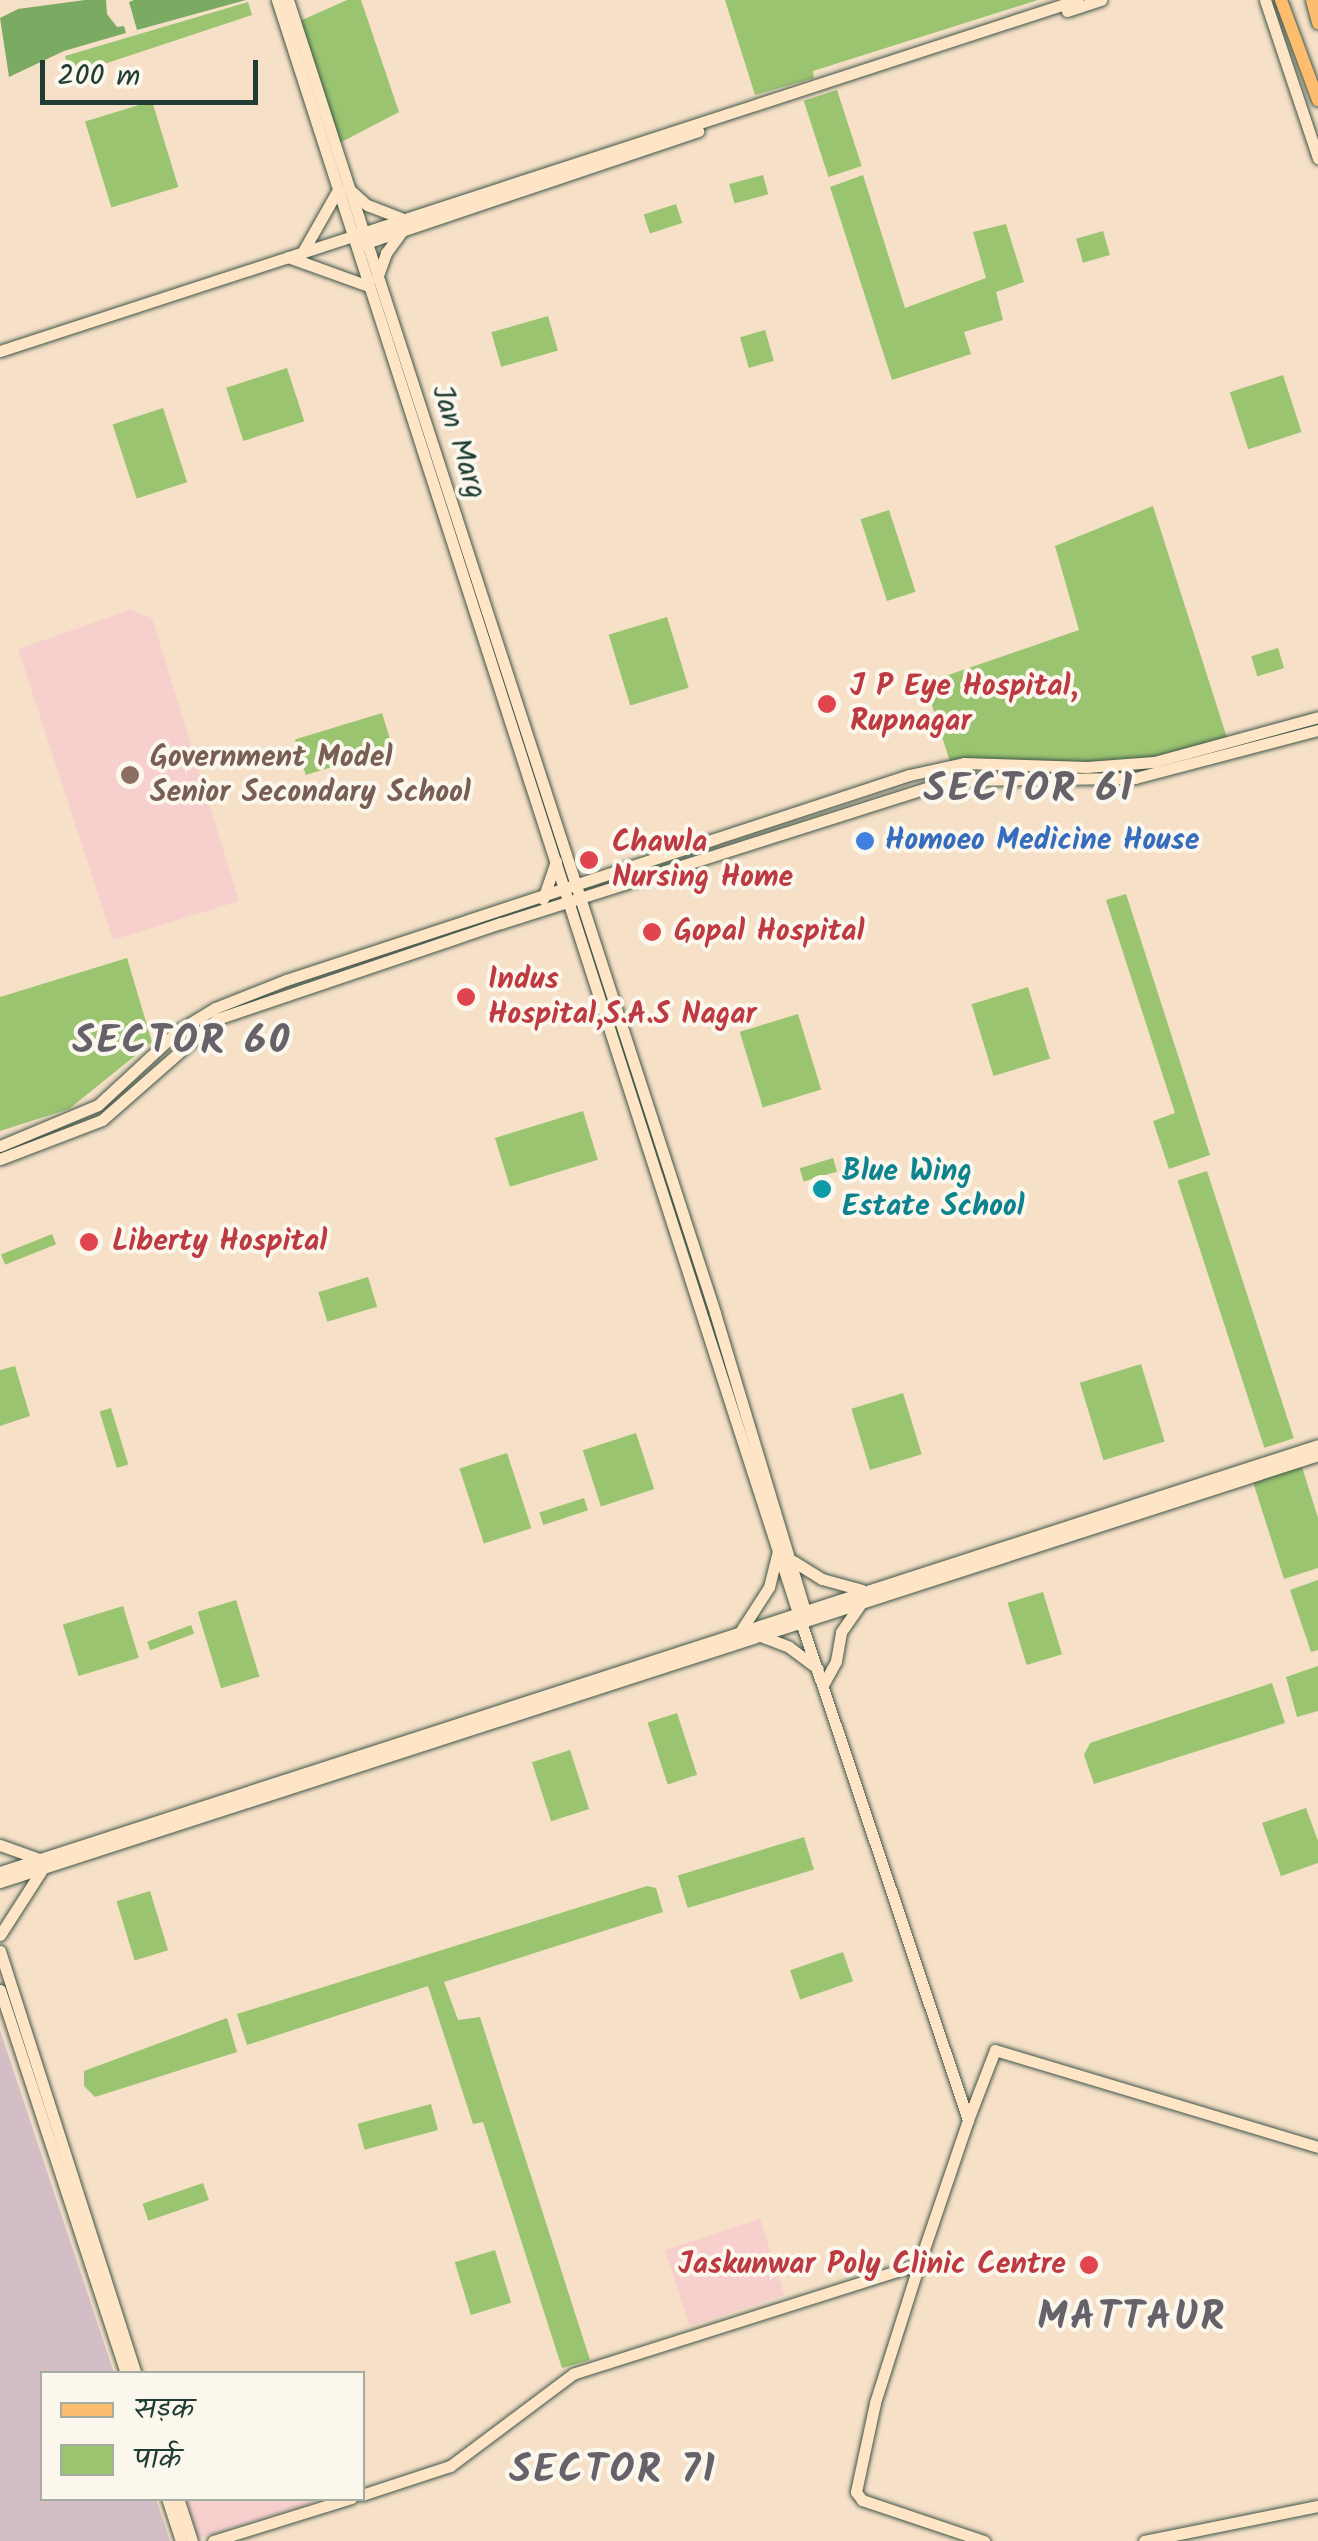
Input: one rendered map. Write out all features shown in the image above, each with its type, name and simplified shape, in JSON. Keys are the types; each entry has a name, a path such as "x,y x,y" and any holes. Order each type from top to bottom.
{"main road":[{"path":"372,282 404,225 1077,0"},
{"path":"0,351 1101,0"},
{"path":"1265,0 1318,158"},
{"path":"1281,0 1318,100"},
{"path":"1312,0 1318,22"},
{"path":"281,1 556,861 572,896 793,1561 804,1619"},
{"path":"343,189 404,225"},
{"path":"302,253 343,189"},
{"path":"288,258 372,282"},
{"name":"Jan Marg","path":"372,282 572,896"},
{"path":"1016,770 1154,762 1318,717"},
{"path":"0,1159 102,1120 216,1019 909,775 964,763 1135,778 1318,730"},
{"path":"542,899 556,861"},
{"path":"0,1146 98,1104 180,1030 215,1008 286,980 542,899 572,896"},
{"path":"572,896 778,1546 968,2120"},
{"path":"0,1872 43,1864 760,1635 865,1596 1318,1445"},
{"path":"822,1678 836,1661 840,1632 865,1596 1318,1455"},
{"path":"740,1632 769,1587 778,1546"},
{"path":"793,1561 822,1579 865,1596"},
{"path":"0,1882 43,1864 740,1632 804,1619"},
{"path":"760,1635 789,1647 822,1678"},
{"path":"0,1845 43,1864"},
{"path":"0,1935 43,1864"},
{"path":"0,1952 135,2371"},
{"path":"0,1990 125,2371"},
{"path":"984,2541 862,2500 856,2492 876,2403 919,2264 995,2050 1318,2148"},
{"path":"365,2494 450,2466 573,2374 919,2264"},
{"path":"168,2501 181,2541"},
{"path":"179,2501 192,2541"},
{"path":"213,2541 341,2501"},
{"path":"1144,2541 1318,2506"}],"shaded area":[{"name":"Government Model Senior Secondary School","path":"130,610 152,618 239,901 113,940 18,649"},
{"path":"0,2030 113,2371 40,2371 40,2501 157,2501 170,2541 0,2541"},
{"path":"760,2219 785,2295 690,2326 665,2250"},
{"path":"187,2501 318,2501 198,2538"}],"green space":[{"path":"106,0 107,14 117,27 124,26 126,33 64,51 9,77 0,18 18,9"},
{"path":"246,0 137,30 129,2"},
{"path":"347,0 361,0 399,112 330,148 291,25"},
{"path":"725,0 1038,0 813,71 814,78 755,95"},
{"path":"248,2 252,15 71,75 65,56"},
{"path":"837,90 862,166 828,177 804,101"},
{"path":"152,101 178,187 111,208 85,121"},
{"path":"763,175 768,194 734,203 729,184"},
{"path":"863,175 905,308 986,278 973,232 1006,224 1024,282 996,292 1003,320 964,332 971,354 892,380 830,187"},
{"path":"676,204 682,223 650,234 644,215"},
{"path":"1103,231 1110,255 1083,263 1076,239"},
{"path":"548,316 558,351 501,367 491,332"},
{"path":"765,330 774,361 749,368 740,337"},
{"path":"287,368 304,421 243,441 226,388"},
{"path":"1283,375 1302,432 1248,449 1230,392"},
{"path":"163,408 187,482 137,499 113,424"},
{"path":"1153,506 1229,744 1154,762 951,765 925,683 1079,630 1055,546"},
{"path":"889,510 916,592 887,601 860,519"},
{"path":"667,617 689,688 630,706 609,635"},
{"path":"1278,648 1284,668 1257,676 1251,656"},
{"path":"382,713 393,748 306,775 295,740"},
{"path":"1126,894 1210,1155 1169,1169 1153,1121 1175,1113 1106,900"},
{"path":"127,958 152,1042 69,1109 0,1131 0,997"},
{"path":"1028,987 1050,1059 994,1076 972,1004"},
{"path":"798,1014 821,1090 763,1107 740,1032"},
{"path":"583,1111 598,1160 510,1187 495,1138"},
{"path":"833,1158 837,1171 804,1182 800,1168"},
{"path":"1207,1171 1294,1438 1264,1448 1178,1181"},
{"path":"52,1234 56,1244 5,1265 1,1255"},
{"path":"368,1277 377,1307 327,1322 318,1292"},
{"path":"1141,1364 1165,1441 1103,1460 1080,1383"},
{"path":"15,1366 30,1416 0,1426 0,1370"},
{"path":"903,1393 922,1454 870,1470 851,1409"},
{"path":"111,1408 128,1464 117,1468 100,1412"},
{"path":"636,1433 654,1489 601,1506 583,1450"},
{"path":"507,1453 531,1528 484,1544 459,1468"},
{"path":"1302,1467 1318,1518 1318,1568 1284,1579 1253,1482"},
{"path":"584,1498 588,1510 543,1525 539,1513"},
{"path":"1318,1580 1318,1650 1311,1652 1290,1590"},
{"path":"1043,1592 1062,1654 1027,1665 1008,1603"},
{"path":"236,1600 259,1677 221,1688 198,1612"},
{"path":"123,1606 139,1658 79,1676 63,1624"},
{"path":"191,1625 194,1633 150,1650 147,1642"},
{"path":"1318,1666 1318,1711 1297,1717 1286,1677"},
{"path":"1272,1683 1285,1723 1094,1784 1084,1755 1090,1743"},
{"path":"677,1713 697,1775 668,1784 648,1723"},
{"path":"570,1750 589,1809 551,1821 532,1762"},
{"path":"1306,1808 1318,1841 1318,1863 1281,1876 1262,1823"},
{"path":"804,1837 814,1870 688,1908 678,1876"},
{"path":"647,1886 656,1888 663,1912 444,1982 458,2020 480,2017 590,2360 562,2368 483,2122 473,2124 428,1986 247,2045 237,2014"},
{"path":"150,1891 168,1950 135,1961 117,1901"},
{"path":"843,1952 853,1981 800,2000 790,1970"},
{"path":"227,2018 237,2052 95,2097 84,2086 84,2071"},
{"path":"431,2104 438,2130 365,2150 358,2124"},
{"path":"203,2183 209,2200 148,2221 142,2204"},
{"path":"495,2250 511,2303 471,2315 455,2262"}],"place":[{"name":"J P Eye Hospital, Rupnagar","path":"827,704"},
{"name":"Government Model Senior Secondary School","path":"130,775"},
{"name":"Homoeo Medicine House","path":"865,841"},
{"name":"Chawla Nursing Home","path":"589,860"},
{"name":"Gopal Hospital","path":"652,932"},
{"name":"Indus Hospital,S.A.S Nagar","path":"466,997"},
{"name":"Blue Wing Estate School","path":"822,1189"},
{"name":"Liberty Hospital","path":"89,1242"},
{"name":"Jaskunwar Poly Clinic Centre","path":"1089,2265"}],"district":[{"name":"SECTOR 61","path":"1029,790"},
{"name":"SECTOR 60","path":"182,1042"},
{"name":"MATTAUR","path":"1132,2318"},
{"name":"SECTOR 71","path":"613,2471"}]}
